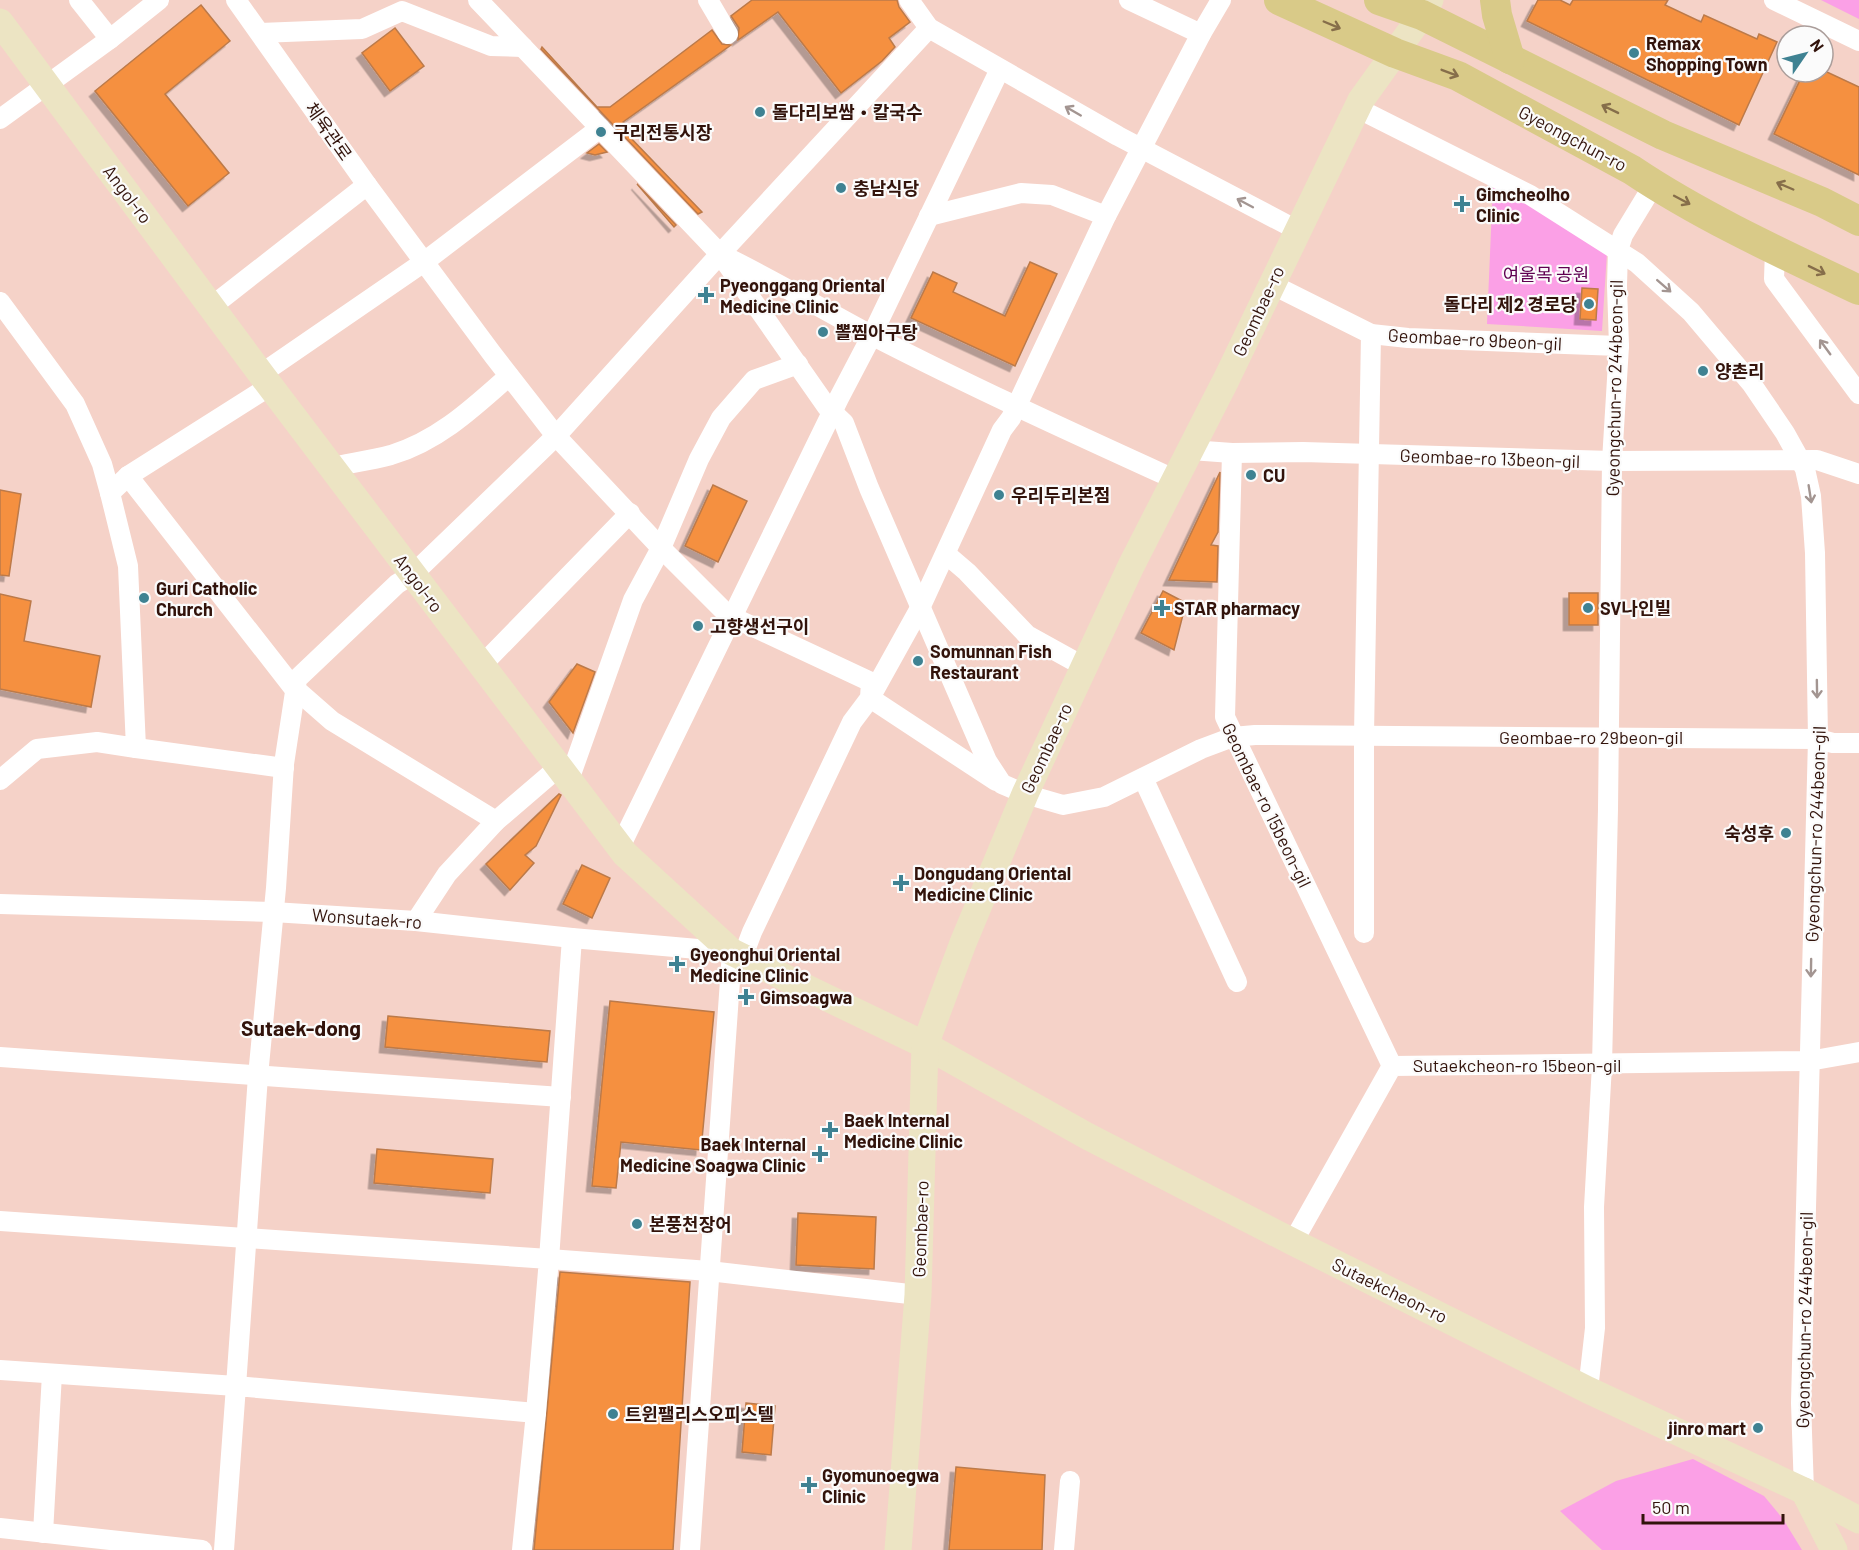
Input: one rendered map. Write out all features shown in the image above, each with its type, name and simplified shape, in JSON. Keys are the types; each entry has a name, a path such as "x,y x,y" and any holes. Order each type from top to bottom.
{"main road":[{"name":"Gyeongchun-ro","path":"1280,0 1395,53 1458,76 1775,250 1859,290"},
{"path":"1379,0 1426,7 1510,59 1663,135 1822,202 1859,221"},
{"path":"1495,0 1510,59"}],"street":[{"path":"79,0 110,39"},
{"path":"0,119 110,39 159,0"},
{"name":"체육관로","path":"236,0 367,185 556,436 661,548 728,615 871,682 870,698"},
{"path":"478,0 720,254 832,412 844,423 869,488 987,761 1013,789"},
{"path":"708,0 728,34"},
{"path":"909,0 929,28 1142,148 1297,230"},
{"path":"1129,0 1201,34"},
{"path":"690,1550 709,1271 737,954 752,932 852,722 870,698 920,608 1002,430 1016,407 1106,216 1221,0"},
{"path":"1426,7 1451,0"},
{"path":"1774,0 1859,41"},
{"name":"Geombae-ro","path":"898,1550 918,1295 925,1045 963,943 1013,789 1083,666 1174,479 1226,380 1357,108 1426,7"},
{"path":"260,33 362,29 402,11 491,46 523,46"},
{"name":"Angol-ro","path":"0,22 211,307 620,847 737,954 925,1045"},
{"path":"224,1550 258,1076 284,768 297,679 397,584 413,574 556,436 929,28"},
{"path":"620,847 1000,69"},
{"name":"Gyeongchun-ro 244beon-gil","path":"1357,108 1530,195 1637,263 1702,324 1751,382 1805,469 1811,496 1814,541 1818,739 1801,1403 1804,1491"},
{"path":"110,493 128,476 266,380 600,128"},
{"name":"Gyeongchun-ro 244beon-gil","path":"1588,1390 1595,1328 1594,1207 1602,1065 1612,461 1619,346 1618,250 1623,235 1654,184"},
{"path":"211,307 367,185"},
{"path":"929,216 1021,194 1052,195 1106,216"},
{"path":"1775,250 1774,279 1859,394"},
{"path":"720,254 762,274 872,335 1016,407 1174,479"},
{"name":"Geombae-ro 9beon-gil","path":"1271,284 1371,334 1408,338 1619,346"},
{"path":"0,302 75,404 102,464 128,566 136,747"},
{"path":"1364,933 1367,454 1371,334"},
{"path":"416,921 447,874 496,821 564,774 633,600 661,548 699,459 721,418 754,380 798,364"},
{"path":"332,467 392,455 437,435 467,413 509,376"},
{"name":"Geombae-ro 13beon-gil","path":"1191,450 1232,453 1367,454 1612,461 1800,459 1817,460 1859,474"},
{"name":"Geombae-ro 15beon-gil","path":"1232,453 1225,717 1392,1066"},
{"path":"128,476 295,689 332,721 496,821"},
{"path":"482,665 630,513"},
{"path":"946,554 967,572 1028,635 1083,666"},
{"name":"Geombae-ro 29beon-gil","path":"870,698 1013,789 1063,805 1104,797 1201,749 1233,737 1255,735 1608,736 1818,739 1833,743 1859,743"},
{"path":"0,780 37,749 97,742 284,768"},
{"path":"1143,778 1237,982"},
{"name":"Wonsutaek-ro","path":"0,904 273,912 416,921 737,954"},
{"path":"522,1550 549,1259 572,938"},
{"name":"Sutaekcheon-ro","path":"925,1045 1087,1136 1293,1242 1588,1390 1804,1491 1859,1520"},
{"name":"Sutaekcheon-ro 15beon-gil","path":"1293,1242 1392,1066 1809,1061 1859,1052"},
{"path":"0,1057 561,1097"},
{"path":"0,1221 709,1271 918,1295"},
{"path":"0,1371 236,1386 536,1413"},
{"path":"43,1533 52,1374"},
{"path":"1064,1550 1071,1481"},
{"path":"1804,1491 1834,1550"},
{"path":"0,1528 202,1550"},
{"path":"1847,1550 1859,1534"}],"green space":[{"path":"1821,0 1859,0 1859,19"},
{"name":"여울목 공원","path":"1493,184 1607,252 1602,331 1487,324"},
{"path":"1693,1459 1764,1496 1783,1519 1802,1550 1602,1550 1560,1511 1616,1481"}],"building":[{"path":"752,0 897,0 899,7 910,22 889,38 895,47 882,61 841,93 778,12 738,40 739,28 731,16"},
{"path":"1538,0 1560,0 1570,5 1573,0 1668,0 1665,5 1701,22 1704,15 1757,39 1759,34 1775,41 1775,46 1739,125 1527,21"},
{"path":"201,5 230,41 165,94 229,173 188,206 95,91"},
{"path":"395,28 424,66 390,91 362,53"},
{"path":"712,30 722,44 731,45 623,122 631,129 628,135 702,212 698,214 541,49 542,47 597,107 610,107"},
{"path":"1835,76 1859,87 1859,175 1774,134 1798,84 1835,84"},
{"path":"599,144 607,152 595,155 587,153"},
{"path":"637,184 676,225 674,227"},
{"path":"1030,262 1057,274 1015,366 911,318 933,272 957,283 953,292 1005,316"},
{"name":"돌다리 제2 경로당","path":"1582,288 1598,289 1596,320 1580,319"},
{"path":"1220,472 1218,532 1211,545 1218,546 1217,582 1169,580"},
{"path":"713,485 747,501 718,562 685,546"},
{"path":"0,490 21,494 9,576 0,575"},
{"path":"1163,591 1186,603 1174,650 1141,633"},
{"name":"SV나인빌","path":"1569,593 1598,593 1598,625 1569,625"},
{"path":"0,594 31,601 24,641 100,656 91,707 0,689"},
{"path":"577,664 595,672 573,733 549,702"},
{"path":"559,794 561,795 536,846 525,855 534,863 510,890 486,864"},
{"path":"582,865 610,878 592,918 563,904"},
{"path":"610,1001 714,1012 701,1150 621,1142 616,1188 592,1186"},
{"path":"388,1016 550,1031 547,1062 385,1047"},
{"path":"377,1149 493,1159 490,1193 374,1183"},
{"path":"798,1213 876,1217 874,1269 796,1265"},
{"name":"트윈팰리스오피스텔","path":"560,1272 690,1282 673,1550 534,1550"},
{"path":"746,1403 775,1406 771,1455 742,1452"},
{"path":"956,1467 1045,1475 1042,1550 949,1550"}],"place":[{"name":"Remax Shopping Town","path":"1634,53"},
{"name":"돌다리보쌈・칼국수","path":"760,112"},
{"name":"구리전통시장","path":"601,132"},
{"name":"충남식당","path":"841,188"},
{"name":"Gimcheolho Clinic","path":"1462,204"},
{"name":"Pyeonggang Oriental Medicine Clinic","path":"706,295"},
{"name":"돌다리 제2 경로당","path":"1589,304"},
{"name":"뽈찜아구탕","path":"823,332"},
{"name":"양촌리","path":"1703,371"},
{"name":"CU","path":"1251,475"},
{"name":"우리두리본점","path":"999,495"},
{"name":"Guri Catholic Church","path":"144,598"},
{"name":"STAR pharmacy","path":"1162,608"},
{"name":"SV나인빌","path":"1588,608"},
{"name":"고향생선구이","path":"698,626"},
{"name":"Somunnan Fish Restaurant","path":"918,661"},
{"name":"숙성후","path":"1786,833"},
{"name":"Dongudang Oriental Medicine Clinic","path":"901,883"},
{"name":"Gyeonghui Oriental Medicine Clinic","path":"677,964"},
{"name":"Gimsoagwa","path":"746,997"},
{"name":"Baek Internal Medicine Clinic","path":"830,1130"},
{"name":"Baek Internal Medicine Soagwa Clinic","path":"820,1154"},
{"name":"본풍천장어","path":"637,1224"},
{"name":"트윈팰리스오피스텔","path":"613,1414"},
{"name":"jinro mart","path":"1758,1428"},
{"name":"Gyomunoegwa Clinic","path":"809,1485"}],"district":[{"name":"Sutaek-dong","path":"301,1027"}]}
